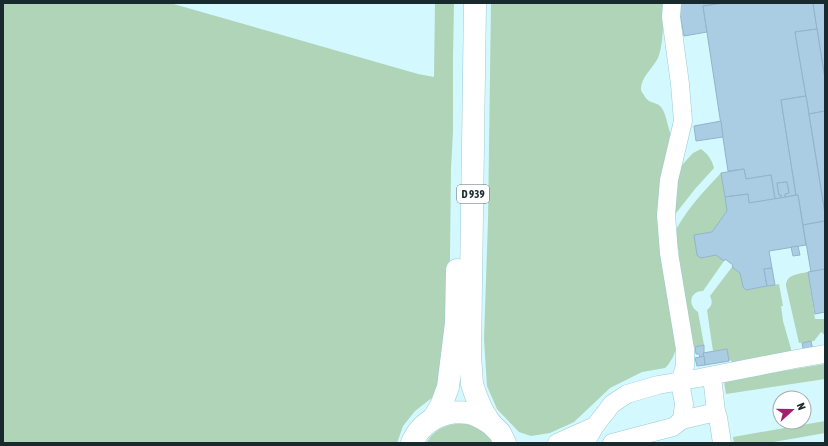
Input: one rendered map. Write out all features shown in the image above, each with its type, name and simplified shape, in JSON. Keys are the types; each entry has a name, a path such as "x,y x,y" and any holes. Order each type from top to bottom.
{"main road":[{"name":"D 939","path":"433,419 441,406 448,387 456,323 460,3"},
{"name":"D 939","path":"475,3 470,355 472,384 482,410 498,433"},
{"path":"412,443 422,427 433,419 444,414 456,412 468,413 480,417 498,433"}],"lane":[{"path":"672,3 671,17 683,121 669,180 666,215 669,253 685,350 685,366 680,382 684,404 682,420"},
{"path":"584,443 594,426 612,404 627,394 658,385 825,354"},
{"path":"712,376 716,412 722,443"},
{"path":"612,443 674,426 682,420 716,412"},
{"path":"557,443 594,426"},
{"path":"498,433 514,442 519,443"}],"green space":[{"path":"3,3 170,3 418,74 434,77 435,3 454,3 449,342 442,386 433,397 415,411 403,426 397,443 3,443"},
{"path":"491,3 664,3 660,52 656,62 647,73 643,81 641,90 650,102 659,105 663,109 670,132 676,349 673,357 665,368 642,372 610,388 574,422 550,433 531,436 519,432 497,409 487,386 484,339 488,221"},
{"path":"701,149 709,157 714,168 669,222 675,177 683,164 693,153"},
{"path":"721,173 727,211 712,232 694,235 698,255 701,258 716,255 724,261 703,291 695,293 693,296 691,302 692,306 698,312 704,345 695,347 687,342 678,257 679,251 672,238 682,220 700,195"},
{"path":"732,267 740,273 743,287 746,290 779,284 783,306 781,306 783,321 791,352 732,365 731,360 729,361 727,349 713,351 707,310 712,304 710,296"},
{"path":"808,272 815,319 825,319 825,335 821,332 814,341 799,343 786,286 788,279 791,277"},
{"path":"825,364 825,379 726,394 724,381"},
{"path":"825,421 825,433 768,443 734,443 733,437 773,430 812,430 812,423"},
{"path":"466,423 480,427 495,443 426,443 434,433 443,427"}],"building":[{"path":"678,3 724,3 703,6 707,32 684,36"},
{"path":"724,3 813,3 817,29 795,32 806,96 781,100 796,195 785,197 785,194 789,193 787,182 777,183 781,198 775,199 771,175 746,179 744,169 728,171 703,6"},
{"path":"813,3 825,3 825,79 817,29"},
{"path":"817,29 825,79 825,111 809,114 795,32"},
{"path":"806,96 825,213 825,221 803,225 798,195 796,195 781,100"},
{"path":"825,111 825,213 809,114"},
{"path":"721,121 723,137 696,141 694,126"},
{"path":"744,169 746,179 771,175 775,199 749,203 748,194 725,197 721,173"},
{"path":"787,182 789,193 785,194 785,197 781,198 777,183"},
{"path":"748,194 749,203 798,195 806,245 769,251 772,268 764,269 767,286 746,290 743,287 740,273 725,259 724,261 716,255 701,258 697,255 694,235 712,232 727,211 725,197"},
{"path":"825,221 825,269 811,272 803,225"},
{"path":"798,246 800,255 793,256 791,247"},
{"path":"772,268 775,285 767,286 764,269"},
{"path":"825,269 825,312 815,314 808,272"},
{"path":"811,341 813,351 804,352 802,343"},
{"path":"704,345 704,356 700,357 699,354 696,354 695,347"},
{"path":"727,349 729,361 705,365 703,353"},
{"path":"704,356 705,365 697,366 695,358"}]}
